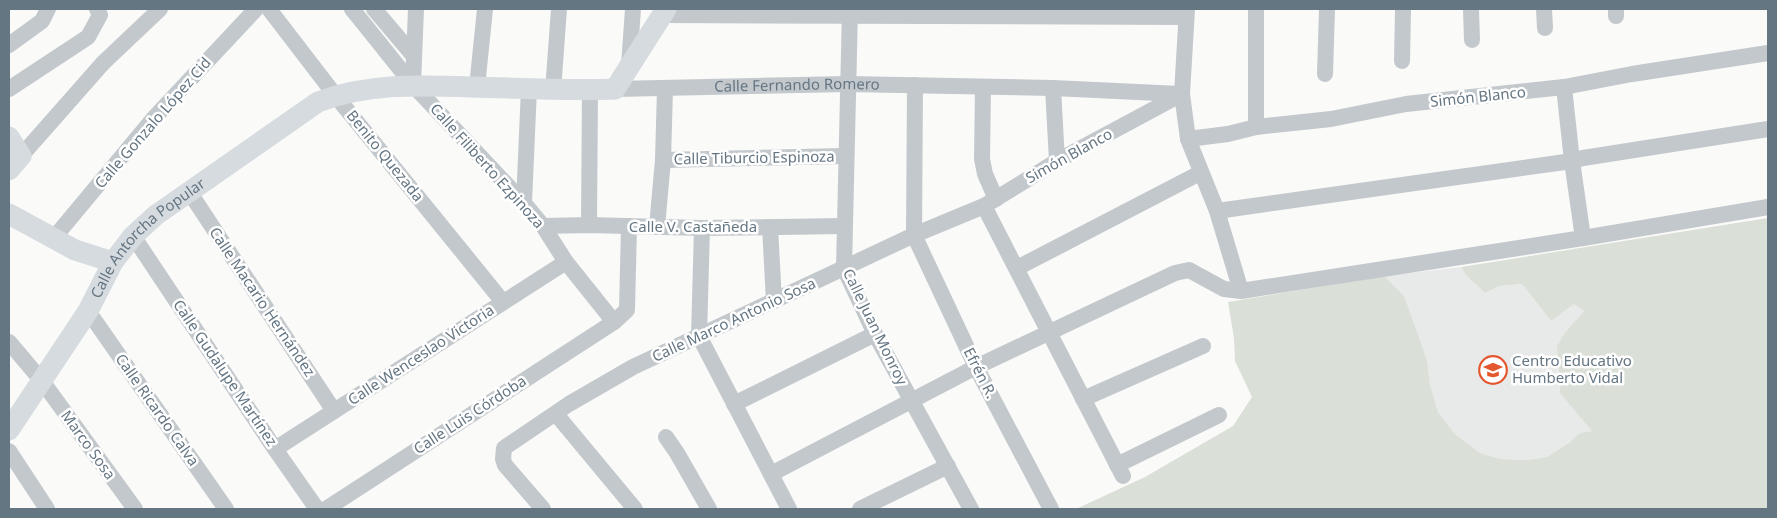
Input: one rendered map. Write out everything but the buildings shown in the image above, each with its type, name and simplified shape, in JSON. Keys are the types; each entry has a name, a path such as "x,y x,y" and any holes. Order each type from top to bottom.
{"main road":[{"path":"616,90 664,12"},
{"name":"Calle Antorcha Popular","path":"9,430 88,311 113,262 133,236 156,215 318,102 335,95 361,90 413,85"},
{"name":"Calle Fernando Romero","path":"413,85 529,88 553,91 616,90"},
{"path":"9,137 15,163"},
{"path":"9,214 75,250 113,262"}],"street":[{"path":"9,45 42,22 48,9"},
{"path":"9,89 88,37 100,15 97,9"},
{"path":"15,163 103,63 160,9"},
{"name":"Calle Gonzalo López Cid","path":"53,239 153,118 256,9"},
{"name":"Benito Quezada","path":"269,9 335,95 502,302"},
{"name":"Calle Filiberto Ezpinoza","path":"352,9 413,85 524,203 543,226 566,262 614,322"},
{"path":"374,9 413,54"},
{"path":"413,85 416,9"},
{"path":"477,87 485,9"},
{"path":"553,91 560,9"},
{"path":"630,65 633,9"},
{"path":"1256,9 1256,127"},
{"path":"1325,74 1327,9"},
{"path":"1402,61 1403,9"},
{"path":"1471,9 1472,40"},
{"path":"1544,9 1544,28"},
{"path":"664,12 1186,13 1182,94 1188,139 1200,173 1217,211 1241,291"},
{"name":"Calle Juan Monroy","path":"850,12 844,268 875,334 971,509"},
{"name":"Simón Blanco","path":"1188,139 1228,134 1256,127 1331,119 1406,104 1564,87 1632,74 1768,53"},
{"name":"Calle Fernando Romero","path":"616,90 848,84 1053,88 1182,94"},
{"path":"914,235 915,85"},
{"path":"983,87 982,159 990,202 1017,268 1048,333 1120,471 1219,415"},
{"path":"1564,87 1572,161 1584,238"},
{"path":"524,203 529,88"},
{"path":"657,227 663,160 665,88"},
{"path":"1053,88 1057,161"},
{"path":"589,225 590,90"},
{"name":"Simón Blanco","path":"990,202 1057,161 1182,94"},
{"path":"1217,211 1572,161 1768,129"},
{"name":"Calle Tiburcio Espinoza","path":"663,160 846,156"},
{"path":"1017,268 1200,173"},
{"name":"Calle Macario Hernández","path":"190,193 334,411"},
{"name":"Calle Marco Antonio Sosa","path":"543,509 505,464 503,459 504,448 568,404 633,367 914,235 990,202"},
{"path":"771,474 976,366 1182,271 1189,270 1224,289 1241,291 1584,238 1768,207"},
{"name":"Calle V. Castañeda","path":"543,226 589,225 702,228 844,226"},
{"name":"Calle Luis Córdoba","path":"326,509 614,322 628,310 629,226"},
{"path":"770,227 774,301"},
{"path":"702,228 699,336 788,509"},
{"name":"Efrén R.","path":"914,235 976,366 1051,509"},
{"name":"Calle Gudalupe Martínez","path":"133,236 317,509"},
{"name":"Calle Wenceslao Victoria","path":"275,449 566,262"},
{"name":"Calle Ricardo Calva","path":"88,311 226,509"},
{"path":"734,404 875,334"},
{"name":"Marco Sosa","path":"9,342 42,381 135,509"},
{"path":"1083,399 1203,346"},
{"path":"556,414 635,509"},
{"path":"666,437 709,509"},
{"path":"9,451 47,509"},
{"path":"860,509 948,466"}],"shaded area":[{"path":"1768,218 1768,509 1076,509 1145,477 1233,426 1252,397 1235,361 1234,338 1228,302 1384,276 1404,296 1427,360 1430,385 1438,412 1455,434 1480,453 1500,459 1528,460 1547,457 1569,443 1580,433 1592,431 1560,393 1557,346 1565,333 1584,311 1574,304 1551,321 1522,284 1500,286 1485,293 1466,275 1461,267"},
{"name":"Centro Educativo Humberto Vidal","path":"1461,267 1466,275 1485,293 1500,286 1522,284 1551,321 1574,304 1584,311 1576,321 1557,357 1560,393 1593,431 1580,433 1569,443 1547,457 1528,460 1500,459 1480,453 1455,434 1438,412 1430,385 1427,360 1419,338 1384,276"}],"place":[{"name":"Centro Educativo Humberto Vidal","path":"1493,370"}]}
